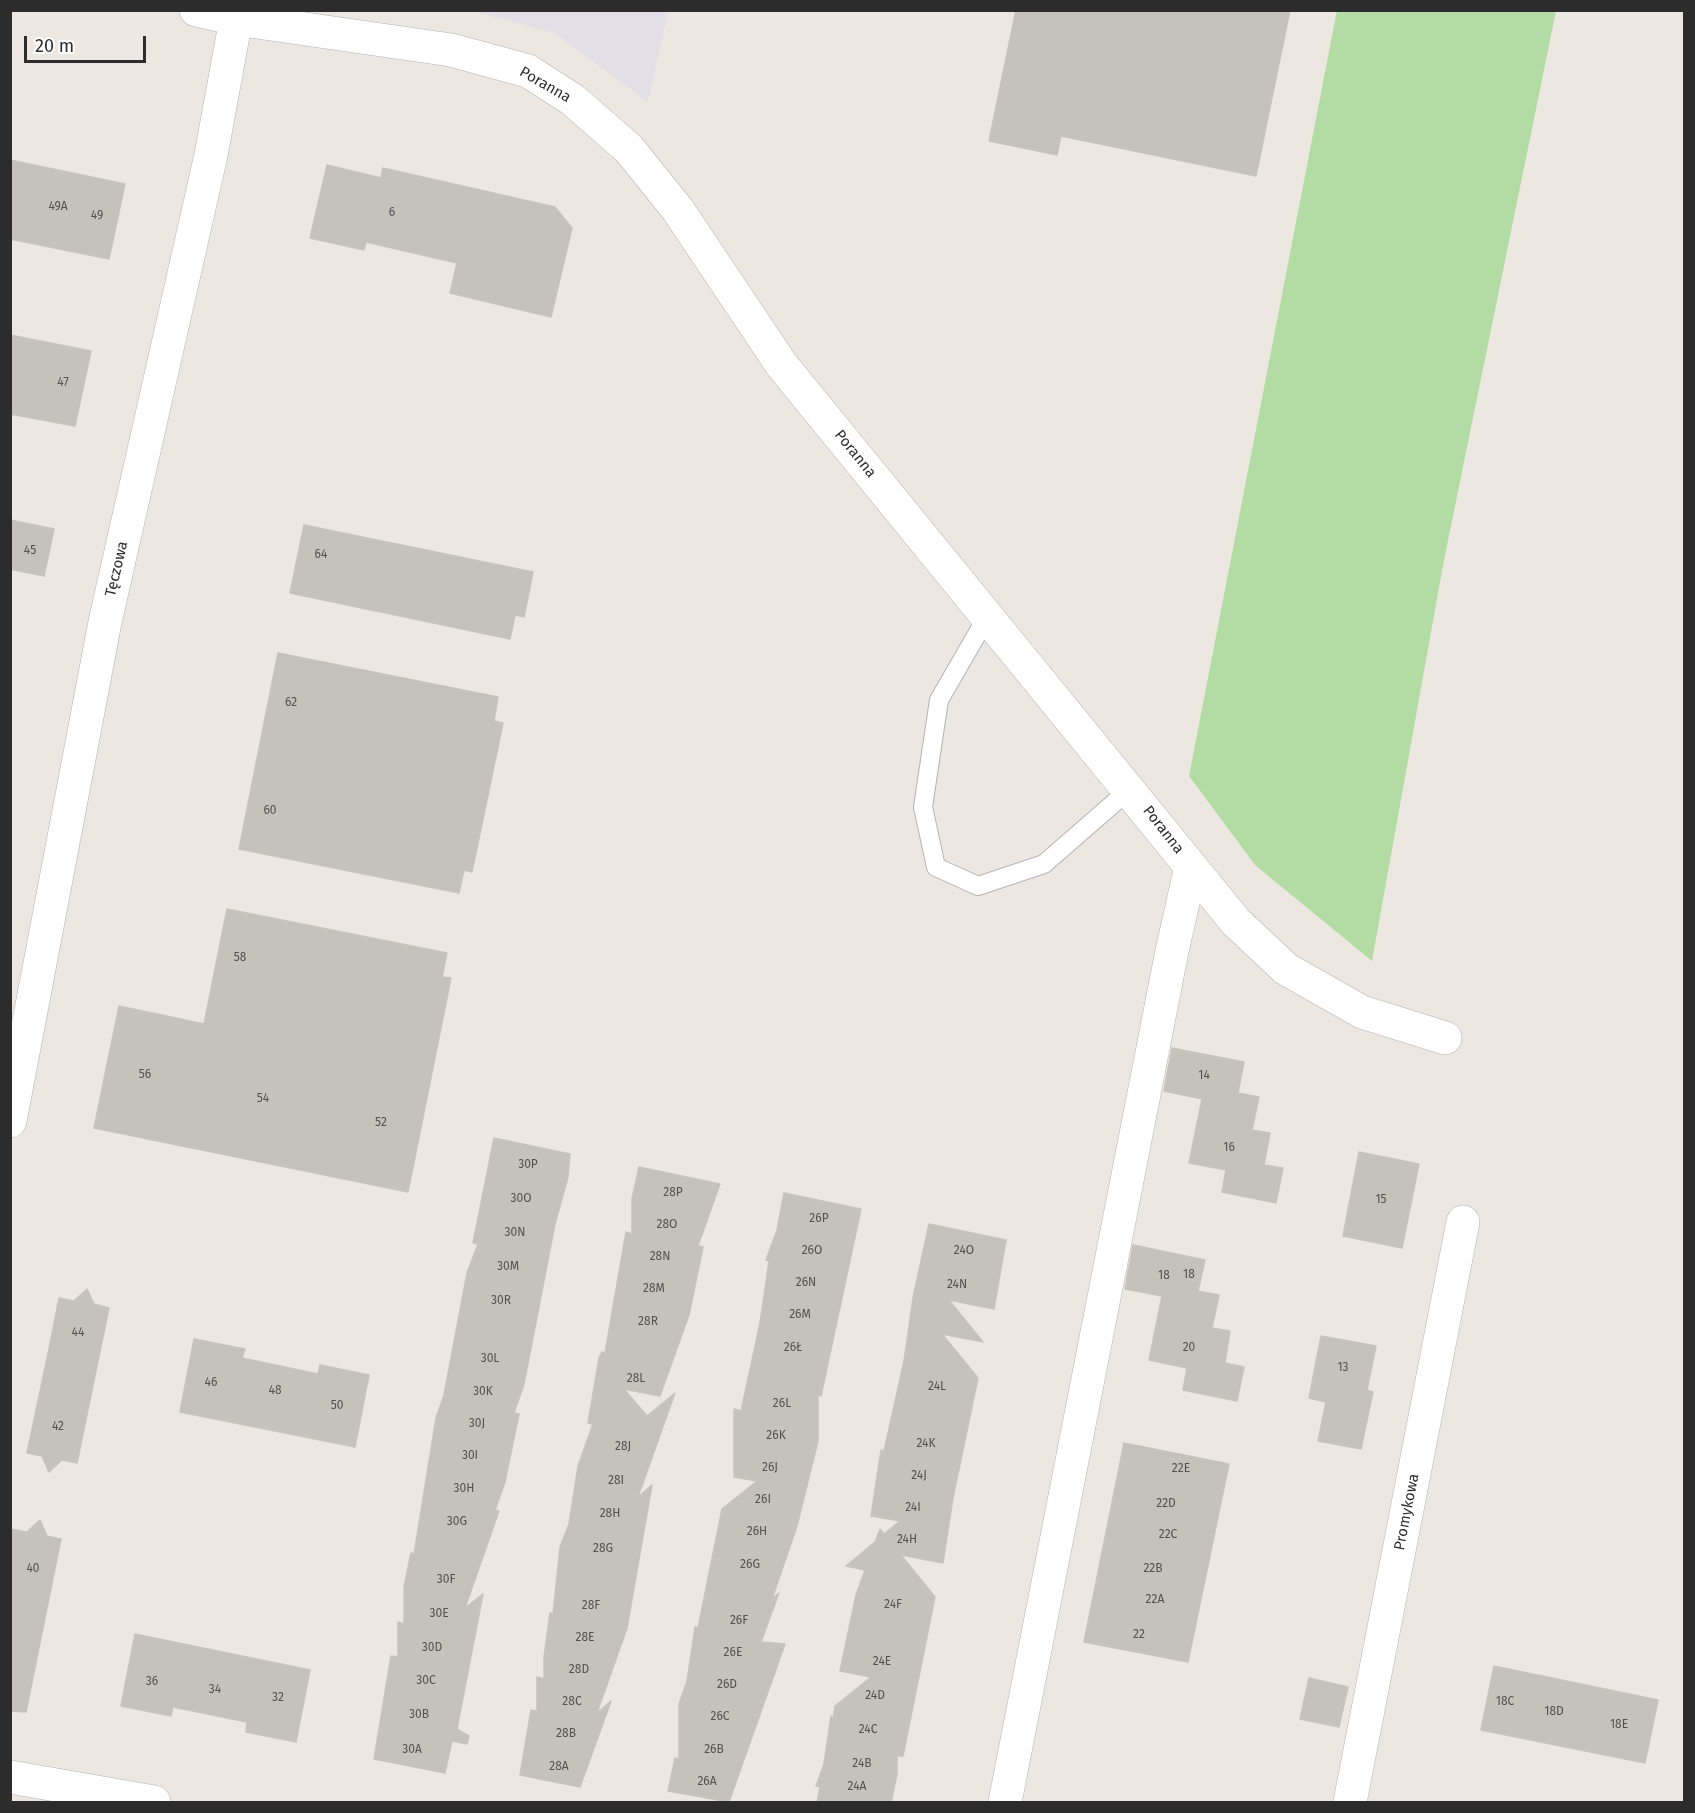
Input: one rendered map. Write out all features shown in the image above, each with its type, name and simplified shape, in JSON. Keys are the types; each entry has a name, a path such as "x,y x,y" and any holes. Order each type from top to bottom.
{"street":[{"name":"Poranna","path":"196,10 236,19 451,50 528,71 573,100 629,149 643,166 678,210 781,364 1236,921 1286,969 1362,1012 1445,1038"},
{"name":"Tęczowa","path":"10,1121 105,622 208,166 236,19"},
{"path":"1005,1803 1172,951 1191,867"},
{"name":"Promykowa","path":"1350,1803 1463,1222"},
{"path":"10,1777 154,1803"}],"lane":[{"path":"987,617 939,700 923,807 936,867 978,886 1044,864 1130,789"}],"shaded area":[{"path":"473,11 668,11 648,102 554,33"}],"green space":[{"path":"1337,10 1556,11 1444,560 1372,961 1255,865 1189,776"}],"building":[{"path":"1016,10 1290,10 1256,176 1061,136 1057,155 989,141"},
{"path":"10,160 125,184 109,259 10,239"},
{"path":"327,165 381,178 383,168 555,207 572,228 551,317 450,293 457,263 366,242 364,250 310,238"},
{"path":"10,335 91,351 75,426 10,414"},
{"path":"10,520 54,529 44,576 10,569"},
{"path":"304,525 533,572 524,617 515,615 510,639 290,593"},
{"path":"278,653 498,697 494,721 503,723 472,872 464,870 459,893 239,849"},
{"path":"227,909 447,953 442,977 451,978 408,1192 94,1128 119,1006 204,1024"},
{"path":"1172,1048 1244,1062 1238,1093 1259,1097 1252,1130 1270,1133 1264,1165 1283,1168 1276,1203 1222,1192 1226,1170 1189,1163 1202,1099 1164,1091"},
{"path":"494,1138 570,1154 568,1177 555,1224 524,1384 514,1413 519,1414 505,1482 495,1510 499,1511 465,1608 483,1594 457,1729 469,1736 467,1744 452,1741 445,1773 374,1759 391,1656 398,1657 398,1622 404,1624 404,1587 411,1553 414,1554 436,1418 444,1395 467,1273 478,1244 473,1243"},
{"path":"1359,1152 1419,1164 1402,1248 1343,1236"},
{"path":"639,1167 720,1184 698,1246 703,1247 689,1315 660,1396 624,1389 647,1416 675,1393 638,1497 652,1485 627,1628 597,1713 611,1701 580,1787 520,1775 531,1710 537,1711 537,1677 544,1679 544,1657 550,1613 553,1614 560,1547 569,1524 578,1466 593,1424 588,1423 599,1358 602,1352 605,1353 626,1232 632,1234 632,1199"},
{"path":"784,1193 861,1209 821,1396 818,1395 818,1441 797,1526 772,1599 779,1593 761,1642 785,1644 729,1802 668,1791 675,1758 679,1759 679,1704 687,1681 695,1627 698,1628 722,1509 757,1481 734,1477 734,1409 741,1411 760,1323 769,1261 766,1260 777,1230"},
{"path":"929,1224 1006,1240 994,1309 949,1300 983,1342 942,1334 978,1378 953,1498 943,1563 901,1555 935,1597 903,1756 897,1756 897,1774 891,1803 817,1803 820,1787 816,1786 824,1764 831,1716 833,1719 835,1706 871,1677 840,1671 856,1595 865,1570 846,1566 875,1542 880,1529 884,1534 900,1521 871,1516 881,1450 884,1451 904,1361 913,1298"},
{"path":"1133,1245 1205,1260 1198,1291 1219,1295 1212,1328 1230,1331 1225,1363 1244,1367 1237,1401 1183,1390 1187,1368 1149,1360 1162,1296 1125,1289"},
{"path":"87,1289 94,1304 109,1308 77,1463 62,1460 49,1472 42,1456 27,1453 59,1298 74,1301"},
{"path":"1321,1336 1376,1346 1367,1390 1373,1392 1361,1449 1318,1441 1326,1402 1309,1398"},
{"path":"194,1339 245,1349 242,1358 318,1374 320,1365 369,1375 355,1447 180,1412"},
{"path":"1124,1443 1229,1464 1188,1662 1084,1642"},
{"path":"40,1520 47,1536 61,1539 26,1712 10,1711 10,1529 27,1532"},
{"path":"135,1634 310,1670 296,1742 246,1732 247,1722 173,1707 171,1716 121,1706"},
{"path":"1494,1666 1658,1700 1645,1763 1481,1730"},
{"path":"1309,1678 1348,1687 1339,1727 1300,1719"}]}
